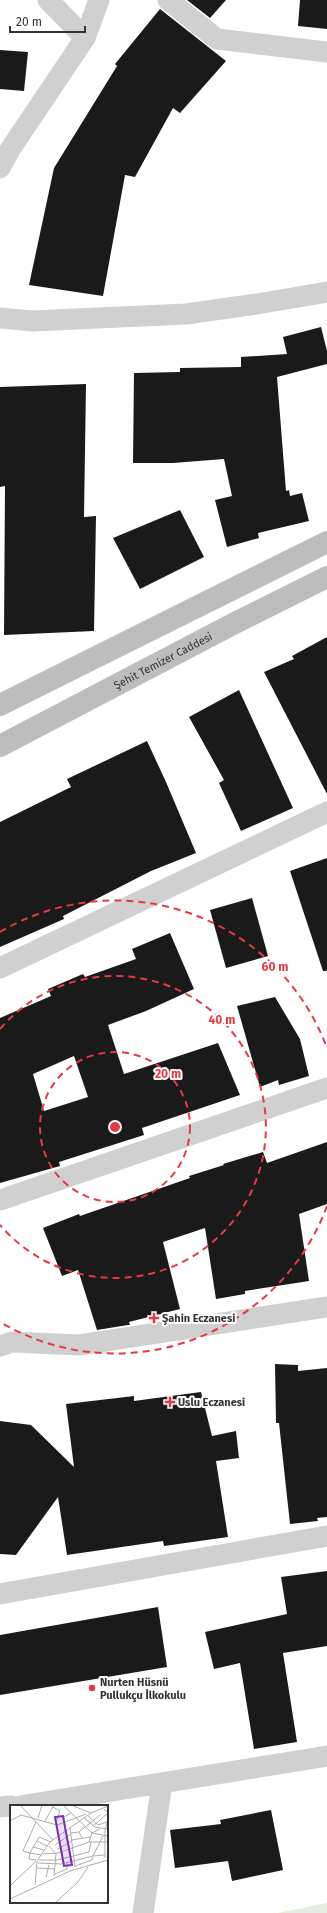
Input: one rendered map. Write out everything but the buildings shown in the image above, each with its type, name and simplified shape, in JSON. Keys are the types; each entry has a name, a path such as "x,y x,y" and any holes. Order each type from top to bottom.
{"main road":[{"path":"0,705 327,542"},
{"name":"Şehit Temizer Caddesi","path":"0,746 233,624 327,577"}],"street":[{"path":"48,0 85,38"},
{"path":"0,168 10,148 85,38 99,0"},
{"path":"168,0 217,39 327,52"},
{"path":"0,318 32,321 186,314 327,292"},
{"path":"0,968 327,812"},
{"path":"0,1200 327,1088"},
{"path":"4,1339 79,1345 327,1307"},
{"path":"0,1594 327,1536"},
{"path":"26,1805 327,1756"},
{"path":"143,1913 162,1783"},
{"path":"0,1807 10,1806"}],"shaded area":[{"path":"327,1903 327,1913 278,1913"}],"place":[{"name":"Şahin Eczanesi","path":"154,1318"},
{"name":"Uslu Eczanesi","path":"170,1402"},
{"name":"Nurten Hüsnü Pullukçu İlkokulu","path":"92,1688"}]}
